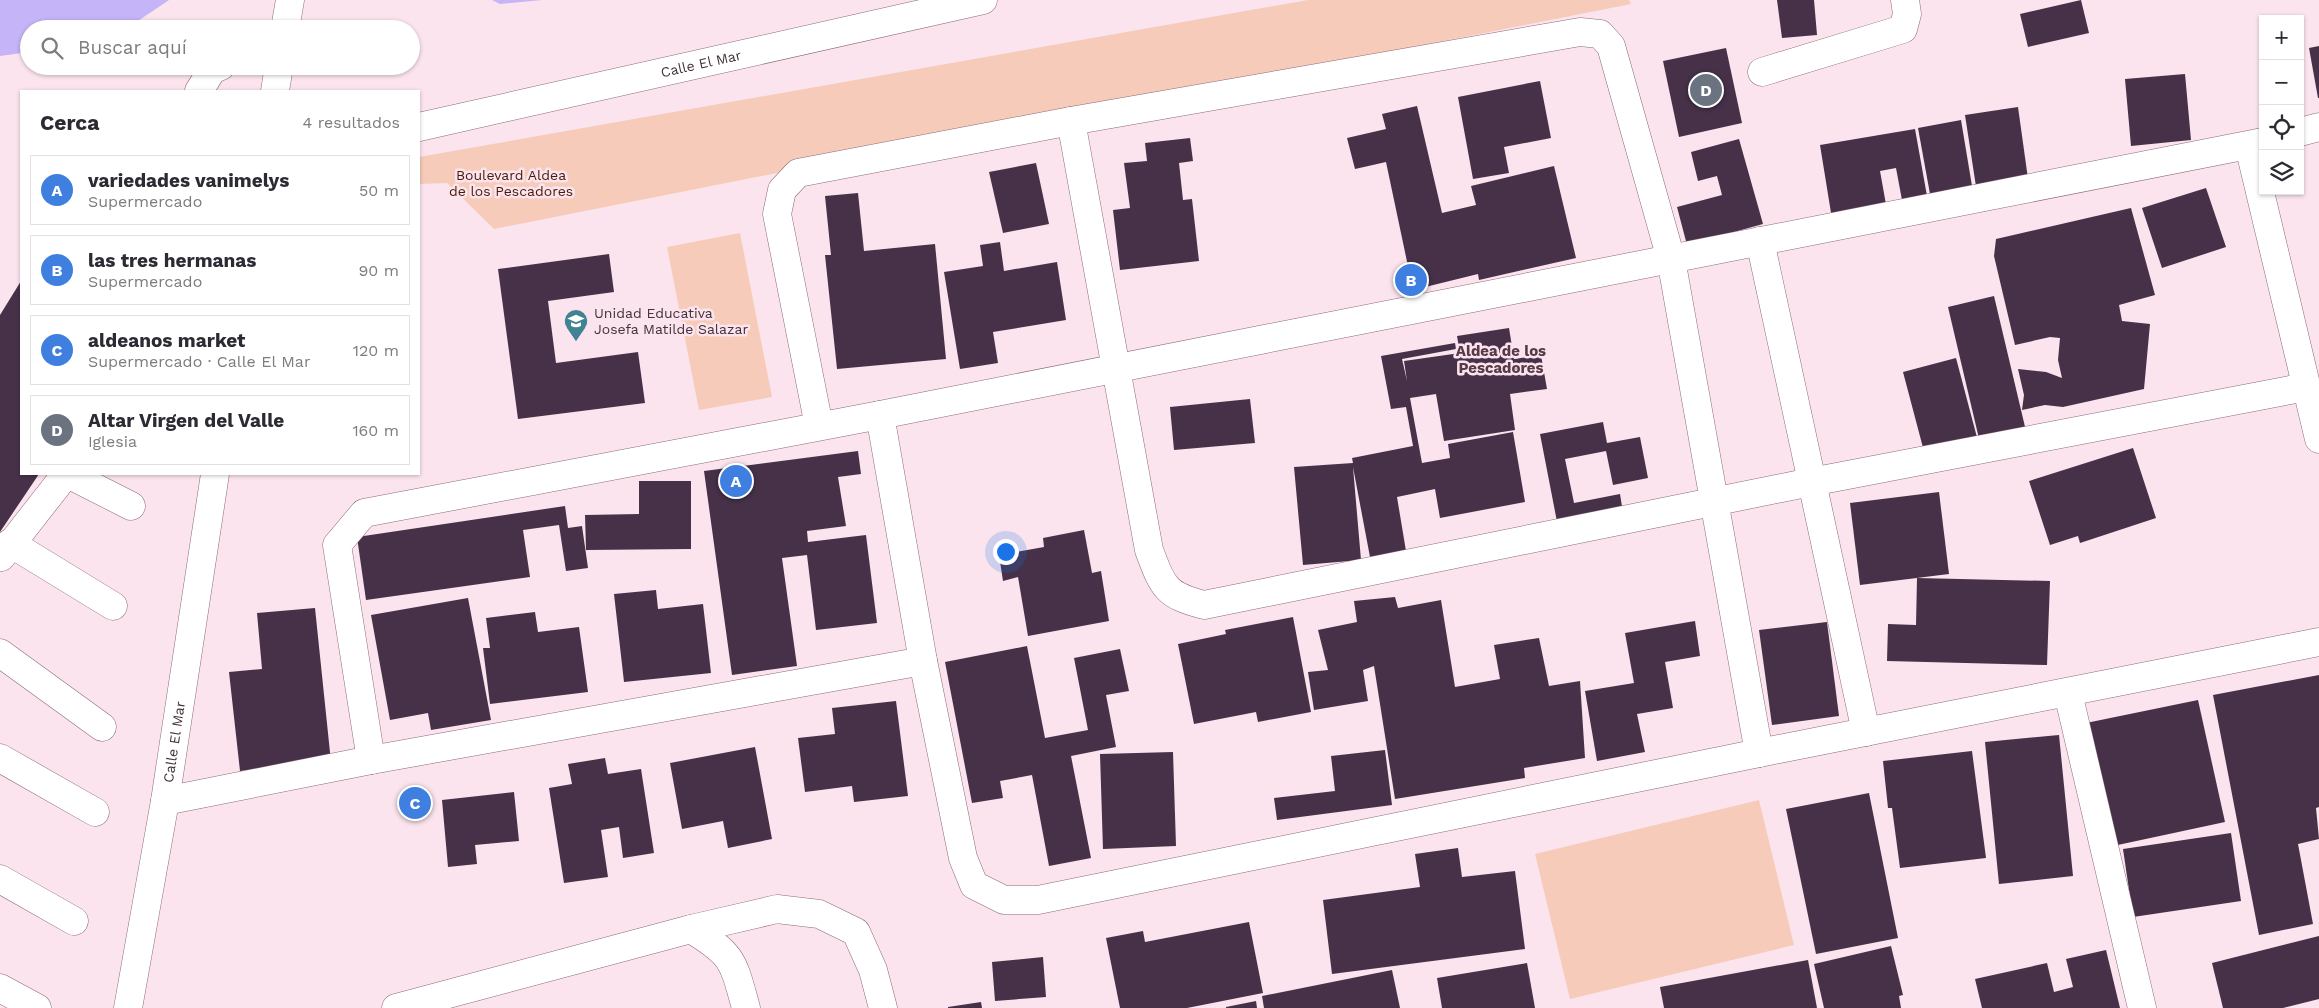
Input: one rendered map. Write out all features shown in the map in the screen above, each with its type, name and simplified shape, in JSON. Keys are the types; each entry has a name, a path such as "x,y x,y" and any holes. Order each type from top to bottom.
{"street":[{"path":"287,20 290,0"},
{"name":"Calle El Mar","path":"420,127 982,0"},
{"path":"1762,72 1903,29 1907,14 1905,0"},
{"path":"820,426 776,214 782,190 798,173 1071,121 1580,32 1600,34 1611,46 1671,259 1760,753"},
{"path":"200,90 209,75"},
{"path":"275,90 278,75"},
{"path":"1071,121 1149,550 1161,582 1180,599 1204,605 1811,482 2306,387"},
{"path":"2304,131 2319,127"},
{"path":"371,760 337,545 364,513 880,415 2256,144 2306,387 2319,439"},
{"path":"1760,241 1866,732"},
{"path":"880,415 923,661 963,858 974,885 1004,900 1038,900 1760,753 2319,642"},
{"path":"66,475 5,550 114,606"},
{"path":"69,475 130,506"},
{"name":"Calle El Mar","path":"128,1008 165,801 215,475"},
{"path":"0,653 102,727"},
{"path":"165,801 371,760 923,661"},
{"path":"2068,693 2142,1008"},
{"path":"0,758 94,812"},
{"path":"0,879 74,921"},
{"path":"396,1008 446,1001 691,929 777,909 820,914 856,932 873,970 883,1008"},
{"path":"691,929 718,945 734,966 746,1008"},
{"path":"0,988 38,1008"}],"green space":[{"name":"Boulevard Aldea de los Pescadores","path":"1308,0 1629,0 1631,4 494,229 447,183 420,184 420,157"},
{"path":"740,233 772,397 699,410 667,247"},
{"path":"1759,800 1794,945 1570,999 1535,854"}],"shaded area":[{"path":"0,0 169,0 139,20 20,20 20,53 0,56"},
{"path":"492,0 542,0 500,4"}],"building":[{"path":"1777,0 1814,0 1817,35 1782,38"},
{"path":"2081,0 2089,33 2028,47 2020,14"},
{"path":"2319,46 2319,98 2318,98 2309,48"},
{"path":"1726,48 1742,123 1679,137 1663,61"},
{"path":"2185,74 2191,140 2131,146 2125,79"},
{"path":"1540,81 1551,138 1504,147 1509,173 1473,179 1458,97"},
{"path":"1417,106 1442,213 1476,205 1471,186 1554,166 1576,258 1479,280 1478,274 1413,290 1386,162 1355,169 1347,138 1386,129 1382,114"},
{"path":"2018,107 2029,186 1977,193 1965,115"},
{"path":"1961,120 1972,186 1930,194 1918,128"},
{"path":"1915,129 1927,196 1902,200 1896,168 1880,171 1887,210 1832,219 1820,145"},
{"path":"1190,138 1193,161 1179,163 1183,200 1192,199 1199,261 1120,270 1113,210 1130,208 1124,163 1147,161 1145,143"},
{"path":"1739,139 1763,224 1687,245 1677,207 1722,195 1717,176 1698,181 1691,152"},
{"path":"1036,163 1049,224 1003,233 989,172"},
{"path":"2206,188 2226,247 2162,268 2142,208"},
{"path":"858,193 864,251 935,244 946,359 837,369 825,255 831,255 825,196"},
{"path":"2131,208 2155,295 2119,305 2122,321 2150,324 2144,389 2063,407 2045,405 2022,410 2024,395 2018,369 2046,372 2062,378 2058,360 2060,338 2050,337 2015,345 1994,256 1996,239"},
{"path":"1000,242 1004,271 1057,262 1066,320 993,332 998,363 960,369 944,272 983,266 980,245"},
{"path":"609,254 614,292 548,301 556,363 638,352 645,403 518,419 498,269"},
{"path":"20,283 20,475 38,475 0,532 0,315"},
{"path":"1994,296 2026,431 1980,443 1948,307"},
{"path":"1509,328 1514,359 1541,355 1547,389 1510,394 1515,430 1444,441 1436,394 1410,398 1422,463 1450,458 1448,444 1513,432 1525,502 1440,518 1435,489 1397,497 1406,551 1370,557 1353,467 1361,560 1303,565 1294,467 1353,463 1352,458 1413,446 1406,407 1391,409 1381,356 1455,343 1456,349 1402,359 1407,381 1404,361 1460,353 1457,336"},
{"path":"1956,358 1979,445 1926,459 1903,372"},
{"path":"1250,399 1255,443 1174,450 1170,407"},
{"path":"1603,422 1607,443 1640,437 1648,478 1613,485 1606,451 1565,459 1574,503 1620,494 1624,519 1559,532 1540,434"},
{"path":"2133,448 2156,518 2080,543 2078,536 2050,545 2029,481"},
{"path":"858,451 861,474 838,477 846,526 807,531 808,542 866,535 877,623 816,630 807,555 782,558 797,666 732,675 704,471"},
{"path":"639,481 691,481 691,549 586,550 585,515 639,514"},
{"path":"1939,492 1949,574 1860,585 1850,503"},
{"path":"565,506 568,528 582,526 588,568 566,571 559,525 523,530 530,577 366,600 357,537"},
{"path":"1084,530 1092,573 1101,571 1109,621 1028,636 1018,577 1003,581 999,555 1044,547 1043,538"},
{"path":"1917,578 2050,581 2047,665 1887,661 1888,624 1916,625"},
{"path":"656,590 658,609 703,604 711,673 624,682 614,594"},
{"path":"1395,597 1398,608 1441,600 1455,687 1500,679 1494,645 1539,638 1549,686 1580,681 1585,758 1524,768 1525,778 1395,799 1374,666 1363,670 1368,701 1314,710 1308,672 1328,670 1318,630 1357,622 1354,601"},
{"path":"468,598 491,720 431,730 428,713 390,720 371,615"},
{"path":"315,608 331,762 240,771 229,672 262,669 257,613"},
{"path":"535,612 538,632 579,627 588,692 490,704 483,648 490,648 486,618"},
{"path":"1293,617 1311,712 1258,722 1256,712 1194,724 1178,644 1226,634 1225,630"},
{"path":"1695,621 1700,656 1665,662 1673,708 1637,714 1645,752 1597,761 1585,691 1634,683 1625,633"},
{"path":"1827,622 1839,716 1772,725 1759,630"},
{"path":"1027,646 1045,738 1088,730 1074,658 1120,649 1129,691 1106,695 1116,747 1071,756 1091,858 1049,866 1032,775 1000,781 1003,798 972,803 945,662"},
{"path":"2319,675 2319,807 2316,808 2319,839 2298,844 2313,924 2259,935 2213,695"},
{"path":"2198,700 2225,822 2113,846 2086,723"},
{"path":"896,701 908,796 854,802 852,786 805,792 798,738 835,734 832,708"},
{"path":"2059,735 2073,876 1999,884 1985,742"},
{"path":"755,747 772,839 728,848 723,821 682,829 670,763"},
{"path":"1385,750 1392,805 1277,820 1274,798 1335,791 1331,756"},
{"path":"1972,751 1986,858 1900,868 1892,808 1888,808 1883,761"},
{"path":"1173,752 1176,846 1103,849 1100,754"},
{"path":"605,758 608,774 641,769 654,853 623,858 619,827 601,830 608,877 564,883 549,788 572,784 568,764"},
{"path":"514,792 519,841 475,845 477,864 448,867 442,800"},
{"path":"1869,793 1898,938 1816,954 1786,809"},
{"path":"2231,833 2241,901 2133,917 2123,849"},
{"path":"1458,848 1462,877 1515,871 1525,949 1332,974 1323,900 1420,887 1415,854"},
{"path":"1249,922 1263,993 1187,1008 1120,1008 1106,938 1143,931 1145,942"},
{"path":"2319,936 2319,999 2283,1008 2223,1008 2212,963"},
{"path":"1891,946 1903,995 1899,996 1901,1008 1824,1008 1814,964"},
{"path":"2106,950 2120,1008 1982,1008 1975,979 2047,963 2054,992 2073,987 2066,959"},
{"path":"1043,957 1046,997 995,1001 992,962"},
{"path":"1808,960 1817,1008 1664,1008 1660,987"},
{"path":"1527,963 1535,1008 1442,1008 1437,978"},
{"path":"1392,970 1400,1008 1264,1008 1262,996"},
{"path":"1256,1001 1257,1008 1226,1008 1226,1007"},
{"path":"981,1002 982,1008 948,1008 948,1007"}],"place":[{"name":"Altar Virgen del Valle","path":"1706,90"},
{"name":"las tres hermanas","path":"1411,280"},
{"name":"Unidad Educativa Josefa Matilde Salazar","path":"576,342"},
{"name":"variedades vanimelys","path":"736,481"},
{"name":"aldeanos market","path":"415,803"}],"district":[{"name":"Aldea de los Pescadores","path":"1501,360"}]}
